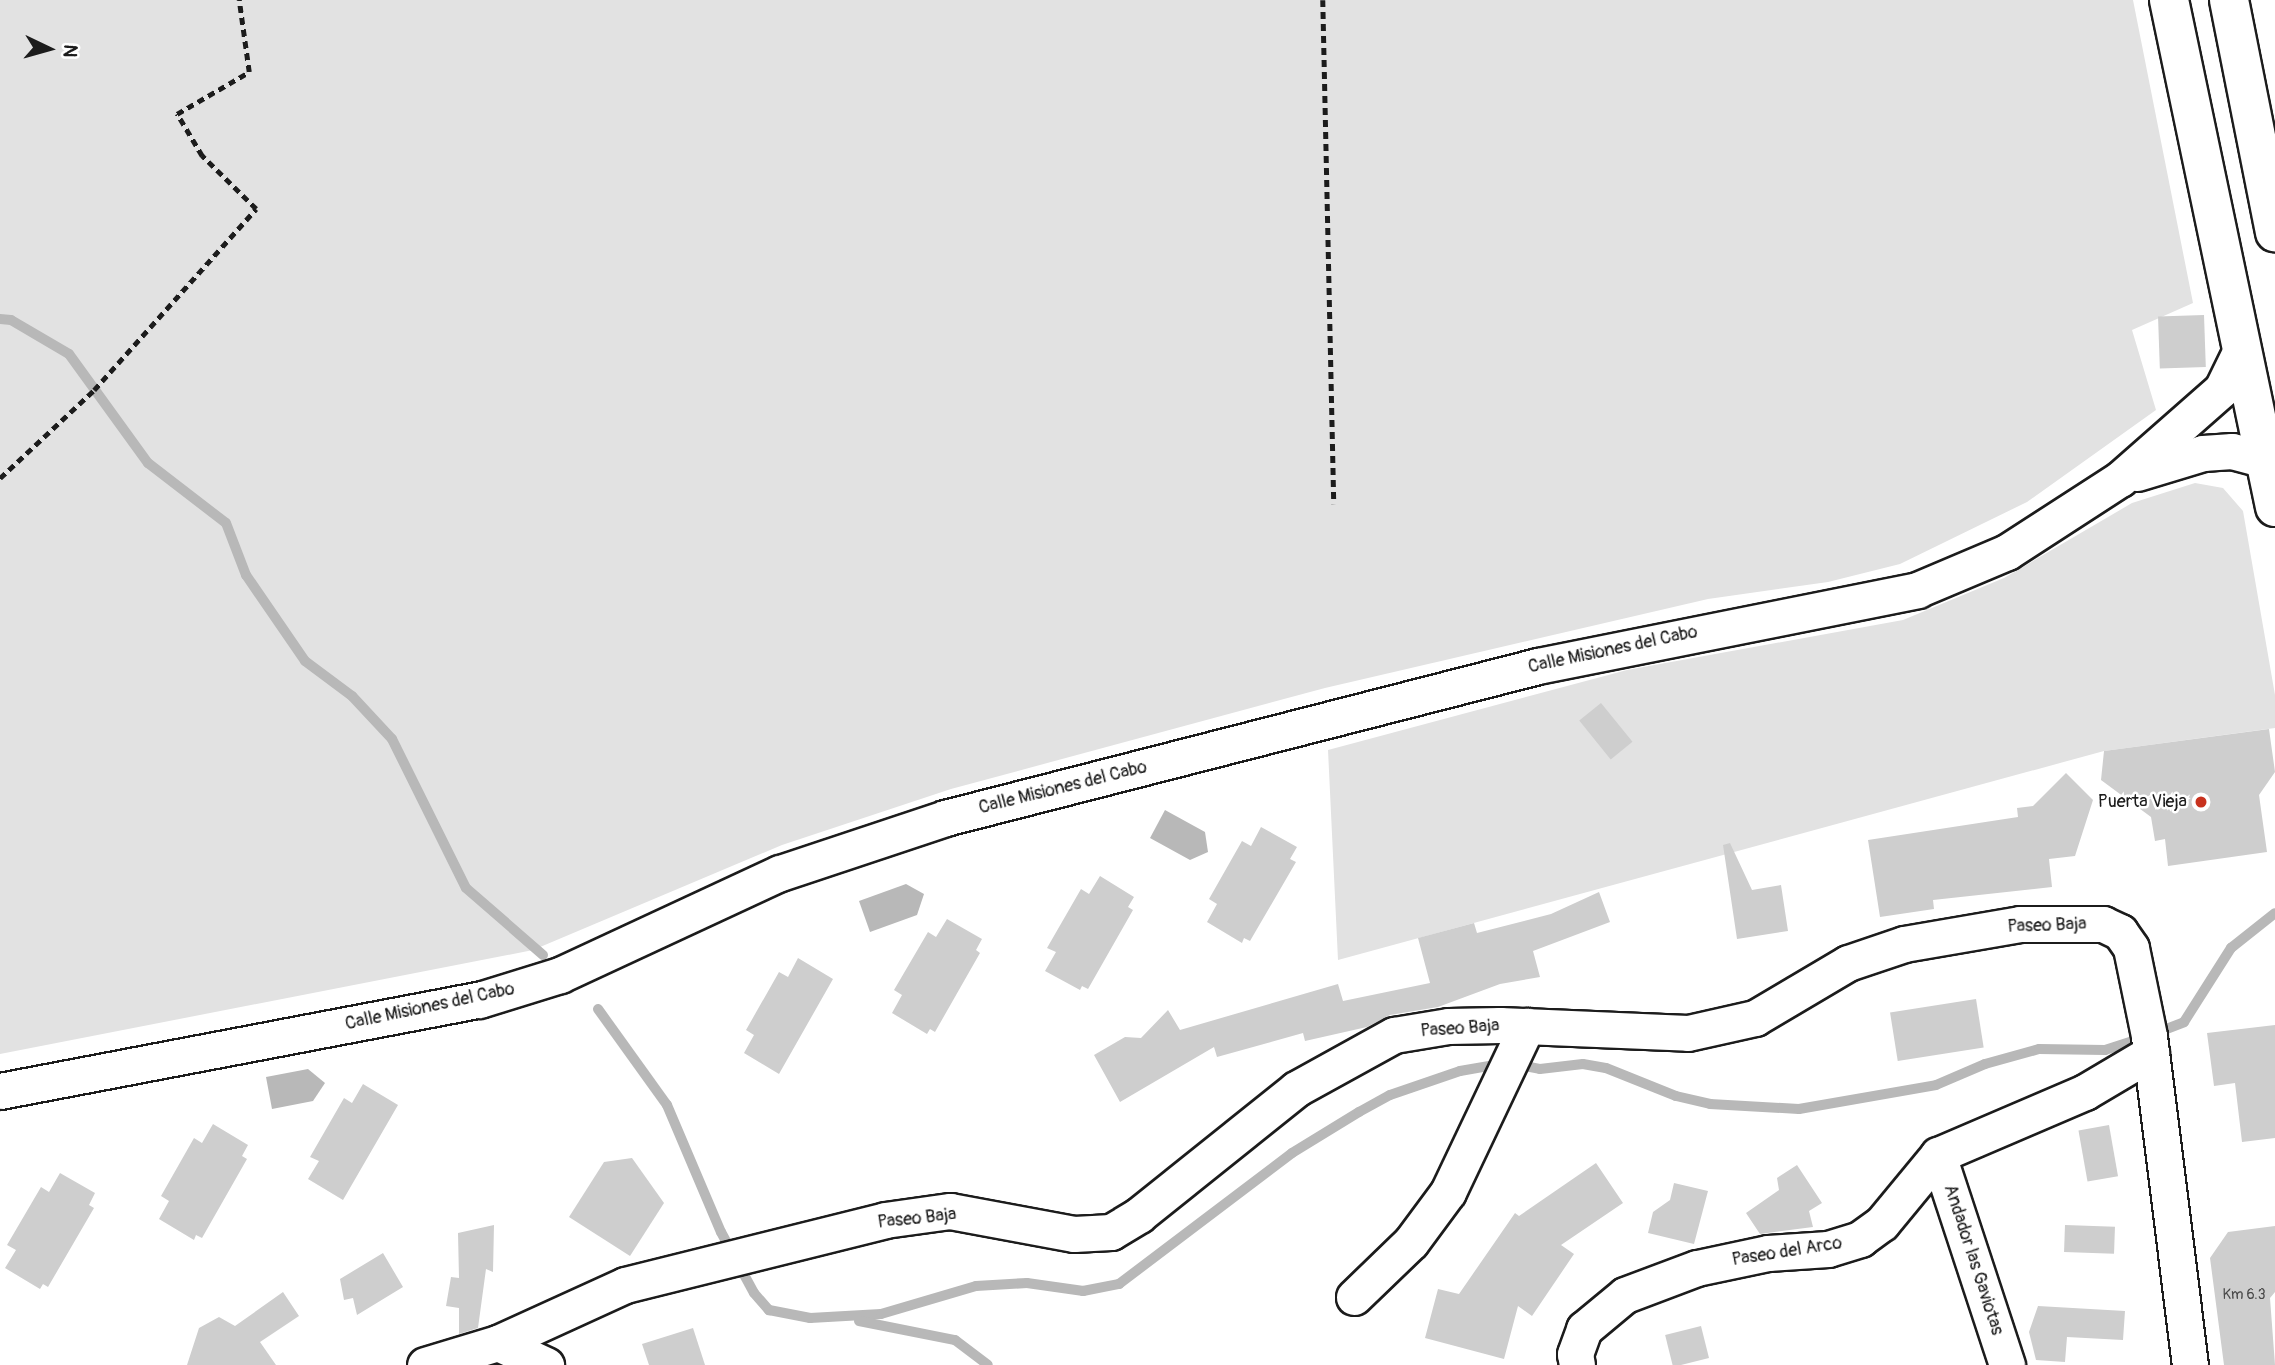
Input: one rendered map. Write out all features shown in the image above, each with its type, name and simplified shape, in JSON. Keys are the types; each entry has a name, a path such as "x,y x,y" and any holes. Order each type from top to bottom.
{"main road":[{"path":"2169,0 2275,507"},
{"path":"2229,0 2275,232"}],"street":[{"name":"Calle Misiones del Cabo","path":"0,1091 479,1000 560,975 780,873 945,818 1538,666 1917,590 2007,552 2120,478 2222,389 2242,348"},
{"name":"Calle Misiones del Cabo","path":"2120,478 2203,453 2232,451 2266,460"},
{"name":"Paseo Baja","path":"425,1365 498,1343 625,1285 885,1220 950,1212 1074,1234 1111,1232 1139,1215 1296,1089 1394,1035 1448,1026 1527,1026 1688,1033 1755,1018 1848,963 1904,944 2020,924 2103,924 2120,932 2131,948 2151,1053 2190,1365"},
{"path":"1354,1297 1411,1242 1448,1192 1527,1026"},
{"name":"Paseo del Arco","path":"1577,1365 1575,1354 1584,1329 1625,1295 1697,1268 1768,1253 1828,1249 1860,1240 1882,1223 1938,1155 2085,1092 2151,1053"},
{"name":"Andador las Gaviotas","path":"1938,1155 2007,1365"},
{"path":"498,1343 546,1365"}],"path":[{"path":"0,478 94,390 256,209 202,156 177,114 248,72 239,0"},
{"path":"1323,0 1334,504"}],"shaded area":[{"path":"0,0 2133,0 2193,303 2132,330 2156,410 2027,502 1900,564 1828,582 1708,599 1325,688 951,789 782,845 533,950 0,1054"},
{"path":"2195,483 2223,488 2243,511 2275,695 2275,728 2104,751 1338,960 1328,750 1627,670 1903,620 2004,578 2132,503"},
{"path":"1165,810 1205,832 1208,852 1190,860 1150,838"},
{"path":"906,884 924,894 917,915 870,932 859,901"},
{"path":"308,1069 325,1083 313,1101 272,1109 266,1077"}],"building":[{"path":"2204,315 2206,367 2160,369 2158,317"},
{"path":"1601,703 1632,742 1611,759 1579,721"},
{"name":"Puerta Vieja","path":"2269,729 2275,772 2259,795 2267,852 2168,866 2165,839 2155,841 2151,817 2101,780 2104,751"},
{"path":"2066,773 2093,800 2075,856 2049,859 2052,887 1933,900 1934,909 1880,917 1868,840 2018,817 2017,808 2033,806"},
{"path":"1261,827 1297,847 1290,859 1296,862 1250,941 1244,938 1242,943 1207,922 1217,904 1209,899 1242,841 1251,846"},
{"path":"1730,843 1752,890 1781,885 1788,931 1737,939 1723,845"},
{"path":"1100,876 1134,897 1128,907 1133,910 1088,989 1082,986 1080,990 1045,971 1056,952 1047,948 1081,889 1089,894"},
{"path":"1599,892 1610,922 1533,951 1540,977 1500,984 1438,1007 1390,1015 1367,1027 1305,1041 1303,1033 1217,1057 1214,1047 1120,1102 1094,1055 1125,1037 1141,1038 1168,1010 1180,1030 1338,984 1343,1001 1430,983 1418,938 1474,923 1477,933 1551,914"},
{"path":"947,919 982,939 976,950 980,953 935,1032 930,1029 927,1034 892,1013 902,995 894,990 928,932 936,937"},
{"path":"798,958 833,979 779,1074 744,1053 754,1035 746,1030 779,972 788,977"},
{"path":"1976,999 1984,1047 1898,1061 1890,1013"},
{"path":"2275,1025 2275,1138 2242,1142 2235,1083 2214,1086 2207,1033"},
{"path":"363,1084 398,1105 343,1200 308,1179 319,1161 310,1157 344,1098 352,1103"},
{"path":"213,1124 248,1145 242,1156 247,1159 202,1238 196,1235 194,1240 159,1219 169,1201 161,1196 194,1138 202,1143"},
{"path":"2109,1125 2118,1176 2088,1182 2078,1130"},
{"path":"632,1158 664,1203 630,1256 569,1217 604,1162"},
{"path":"1596,1163 1623,1203 1561,1245 1574,1254 1532,1316 1518,1306 1504,1359 1425,1338 1438,1289 1459,1294 1515,1213 1519,1216"},
{"path":"1797,1165 1822,1203 1809,1211 1813,1227 1760,1234 1746,1213 1779,1190 1777,1178"},
{"path":"60,1173 95,1193 89,1205 94,1208 48,1287 43,1284 40,1289 5,1268 16,1250 7,1245 41,1187 49,1192"},
{"path":"1674,1183 1708,1191 1694,1244 1648,1233 1653,1212 1670,1200"},
{"path":"494,1225 493,1272 486,1269 478,1328 459,1334 459,1308 446,1306 451,1277 459,1278 458,1233"},
{"path":"2065,1225 2115,1227 2114,1254 2064,1252"},
{"path":"2275,1226 2275,1292 2270,1298 2275,1365 2224,1365 2210,1258 2228,1232"},
{"path":"383,1253 403,1287 357,1315 353,1298 344,1300 340,1279"},
{"path":"283,1292 299,1316 260,1342 276,1365 187,1365 199,1328 219,1317 235,1326"},
{"path":"2038,1306 2125,1311 2123,1340 2067,1337 2065,1362 2036,1360 2029,1332"},
{"path":"1701,1326 1709,1358 1673,1365 1665,1335"},
{"path":"693,1328 705,1365 649,1365 642,1344"}],"waterway":[{"path":"0,319 11,320 69,354 148,463 226,523 246,575 305,661 352,696 392,739 466,888 543,955"},
{"path":"2156,1033 2184,1022 2231,948 2275,913"},
{"path":"598,1009 667,1105 721,1232 754,1293 769,1310 810,1318 881,1314 976,1286 1027,1283 1083,1291 1119,1284 1292,1153 1359,1112 1390,1095 1460,1071 1499,1064"},
{"path":"1514,1064 1540,1069 1583,1064 1606,1068 1676,1096 1710,1104 1799,1109 1936,1085 1985,1064 2039,1049 2105,1050 2142,1038"},
{"path":"859,1321 955,1340 988,1365"}],"place":[{"name":"Puerta Vieja","path":"2201,802"}]}
